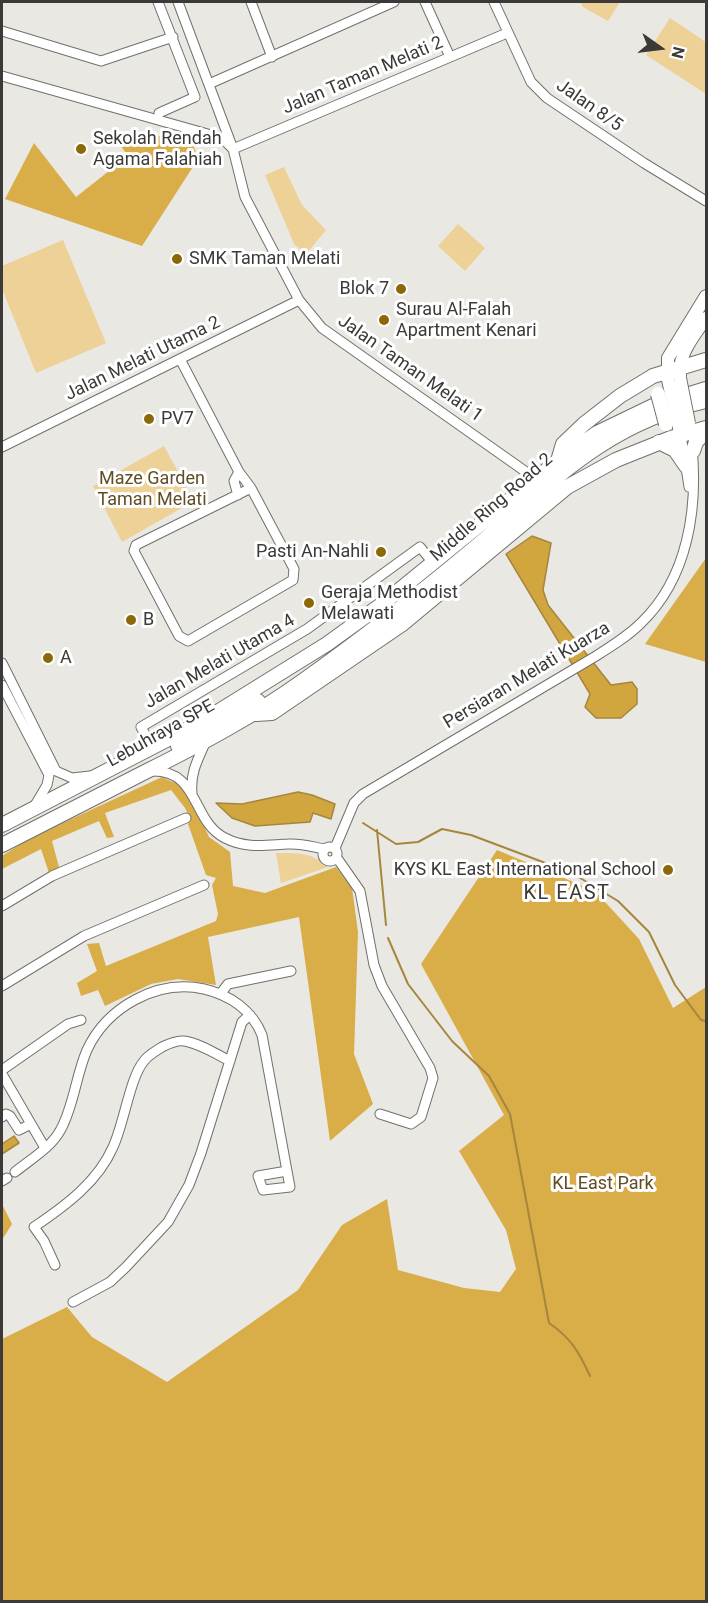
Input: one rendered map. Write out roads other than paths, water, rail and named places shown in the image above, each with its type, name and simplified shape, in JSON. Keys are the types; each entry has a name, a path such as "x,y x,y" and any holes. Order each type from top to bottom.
{"highway":[{"path":"558,461 563,444 620,396 665,373 706,360"},
{"path":"665,373 651,387 681,429"},
{"name":"Middle Ring Road 2","path":"2,825 97,776 158,750 304,659 381,605 558,461 597,433 638,411 706,389"},
{"name":"Middle Ring Road 2","path":"2,845 206,741 254,714 335,658 418,595 585,454 625,430 653,417 669,410 706,401"},
{"path":"254,714 272,714 401,625 567,487 616,460 656,443 665,432 681,429 706,430"},
{"path":"693,451 696,441 706,430"},
{"path":"656,443 675,450 686,466"},
{"name":"Lebuhraya SPE","path":"2,837 158,750 264,697 322,659 335,658"}],"main road":[{"path":"681,429 665,373 706,296"},
{"path":"665,373 684,351 706,318"}],"street":[{"path":"158,2 195,97 159,113"},
{"name":"Jalan Taman Melati 1","path":"178,2 233,148 245,197 299,300 322,328 536,479"},
{"path":"251,2 272,57"},
{"path":"209,84 394,2"},
{"path":"425,2 450,57"},
{"name":"Jalan 8/5","path":"494,2 531,82 547,98 644,163 706,201"},
{"path":"2,31 101,62 173,37"},
{"name":"Jalan Taman Melati 2","path":"233,148 507,33"},
{"path":"2,76 222,138 233,148"},
{"name":"Jalan Melati Utama 2","path":"2,447 299,300"},
{"path":"180,359 239,472 251,488 294,569 293,580 188,641 179,636 134,551 136,545 251,488"},
{"name":"Persiaran Melati Kuarza","path":"332,852 354,802 363,794 596,656 631,633 643,622 673,582 688,537 693,451 681,429"},
{"name":"Persiaran Melati Kuarza","path":"681,429 692,498"},
{"path":"238,495 234,481 239,472"},
{"name":"Jalan Melati Utama 4","path":"158,750 141,727 308,629 420,547 434,564"},
{"path":"2,663 56,771 72,778 97,776"},
{"path":"2,685 49,775 47,785 34,807"},
{"path":"192,795 191,779 194,766 206,741"},
{"path":"148,771 176,774 210,825 226,838 249,846 300,844 332,852 360,891 374,965 382,986 430,1068 432,1078 420,1117 411,1124 380,1114"},
{"path":"2,906 52,876 186,818"},
{"path":"2,986 84,936 204,885"},
{"path":"221,993 228,984 291,970"},
{"path":"8,1177 54,1140 63,1127 88,1049 111,1016 143,996 158,991 192,987 221,993 237,1003 257,1022 262,1035 287,1171"},
{"path":"74,1302 110,1282 168,1222 189,1185 242,1022 250,1015"},
{"path":"45,1148 2,1072 68,1024 81,1020"},
{"path":"56,1265 34,1227 62,1208 82,1190 113,1148 136,1074 144,1060 168,1044 181,1041 194,1043 230,1061"},
{"path":"2,1117 6,1114 10,1116 19,1130 31,1124"}],"waterway":[{"path":"363,823 396,844 418,842 442,829 471,835 572,873 618,901 649,932 675,985 701,1020 706,1021"},
{"path":"377,830 386,925"},
{"path":"388,938 408,984 452,1041 489,1076 510,1114 549,1323 574,1346 590,1376"}],"place":[{"name":"Sekolah Rendah Agama Falahiah","path":"81,149"},
{"name":"SMK Taman Melati","path":"177,259"},
{"name":"Blok 7","path":"401,289"},
{"name":"Surau Al-Falah Apartment Kenari","path":"384,320"},
{"name":"PV7","path":"149,419"},
{"name":"Pasti An-Nahli","path":"381,552"},
{"name":"Geraja Methodist Melawati","path":"309,603"},
{"name":"B","path":"131,620"},
{"name":"A","path":"48,658"},
{"name":"KYS KL East International School","path":"668,870"}],"district":[{"name":"KL EAST","path":"567,894"}],"park label":[{"name":"Maze Garden Taman Melati","path":"152,489"},
{"name":"KL East Park","path":"603,1184"}]}
